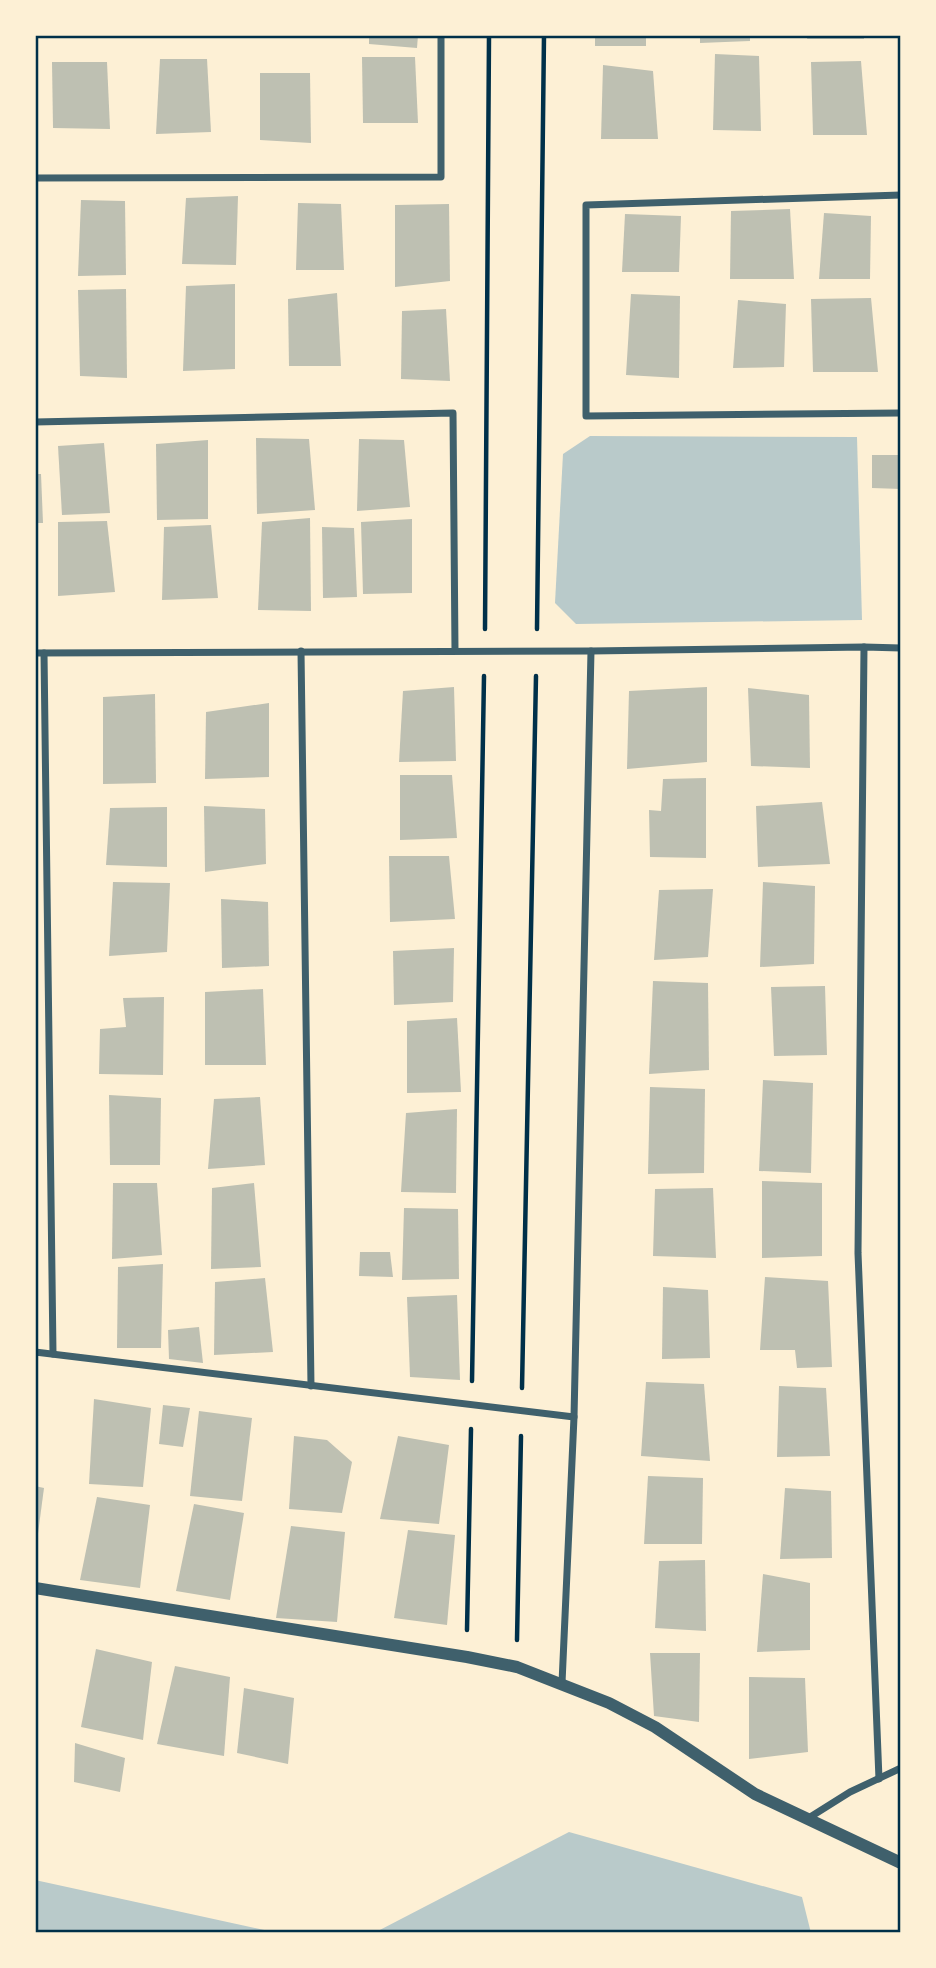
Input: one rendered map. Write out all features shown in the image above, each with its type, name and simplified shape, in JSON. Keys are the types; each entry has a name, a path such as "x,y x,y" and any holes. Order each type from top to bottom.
{"street":[{"path":"35,178 441,177 441,35"},
{"path":"901,195 586,205 586,416 901,413"},
{"path":"35,422 453,413 455,650"},
{"path":"864,647 858,1253 879,1779"},
{"path":"35,653 901,648"},
{"path":"562,1683 574,1417 591,651"},
{"path":"301,652 311,1386"},
{"path":"44,653 53,1354"},
{"path":"35,1352 574,1417"},
{"path":"35,1588 517,1667 609,1703 655,1727 755,1794 901,1863"},
{"path":"807,1819 850,1792 901,1768"}],"path":[{"path":"467,1657 485,650 489,35"},
{"path":"517,1667 537,651 544,35"}],"shaded area":[{"path":"590,436 857,437 862,620 576,624 555,603 563,454"},
{"path":"569,1832 802,1897 811,1933 374,1933"},
{"path":"35,1880 278,1933 35,1933"}],"building":[{"path":"369,35 418,35 417,48 369,44"},
{"path":"595,35 646,35 646,46 595,46"},
{"path":"700,35 750,35 750,41 700,43"},
{"path":"808,35 864,35 864,39 807,39"},
{"path":"715,54 759,56 761,131 713,130"},
{"path":"362,57 415,57 418,123 363,123"},
{"path":"160,59 207,59 211,132 156,134"},
{"path":"861,61 867,135 813,135 811,62"},
{"path":"52,62 107,62 110,129 53,128"},
{"path":"603,65 653,71 658,139 601,139"},
{"path":"260,73 310,73 311,143 260,140"},
{"path":"238,196 236,265 182,264 186,198"},
{"path":"81,200 125,201 126,275 78,276"},
{"path":"298,203 341,204 344,270 296,270"},
{"path":"449,204 450,281 395,287 395,205"},
{"path":"790,209 794,279 730,279 731,211"},
{"path":"824,213 871,216 870,279 819,279"},
{"path":"625,214 681,216 679,272 622,272"},
{"path":"235,284 235,369 183,371 186,286"},
{"path":"126,289 127,378 80,376 78,290"},
{"path":"337,293 341,366 289,366 288,299"},
{"path":"631,294 680,296 679,378 626,375"},
{"path":"871,298 878,372 813,372 811,299"},
{"path":"738,300 786,304 784,367 733,368"},
{"path":"446,309 450,381 401,379 402,311"},
{"path":"256,438 309,439 315,510 257,514"},
{"path":"359,439 404,440 410,507 357,511"},
{"path":"208,440 208,519 157,520 156,444"},
{"path":"104,443 110,513 62,515 58,446"},
{"path":"872,455 901,455 901,489 872,488"},
{"path":"35,474 41,474 43,523 35,523"},
{"path":"310,518 311,611 258,610 262,522"},
{"path":"412,519 412,593 363,594 361,522"},
{"path":"107,521 115,592 58,596 58,522"},
{"path":"211,525 218,598 162,600 164,527"},
{"path":"322,527 354,528 357,597 323,598"},
{"path":"454,687 456,761 399,762 403,691"},
{"path":"707,687 707,762 627,769 629,691"},
{"path":"748,688 809,695 810,768 751,766"},
{"path":"155,694 156,783 103,784 103,697"},
{"path":"269,703 269,777 205,779 206,712"},
{"path":"400,775 452,775 457,838 400,840"},
{"path":"706,778 706,858 650,857 649,810 661,811 663,779"},
{"path":"822,802 830,864 758,867 756,806"},
{"path":"204,806 265,809 266,864 205,872"},
{"path":"167,807 167,867 106,865 110,808"},
{"path":"389,856 449,856 455,919 390,922"},
{"path":"113,882 170,883 167,952 109,956"},
{"path":"763,882 815,886 814,964 760,967"},
{"path":"713,889 708,957 654,960 659,890"},
{"path":"221,899 268,902 269,966 222,968"},
{"path":"454,948 453,1002 394,1005 393,951"},
{"path":"653,981 708,983 709,1070 649,1074"},
{"path":"825,986 827,1055 774,1056 771,987"},
{"path":"263,989 266,1065 205,1065 205,992"},
{"path":"164,997 163,1075 99,1074 100,1029 126,1027 123,998"},
{"path":"457,1018 461,1092 407,1093 407,1021"},
{"path":"763,1080 813,1083 811,1173 759,1171"},
{"path":"650,1087 705,1089 704,1173 648,1174"},
{"path":"109,1095 161,1098 160,1165 110,1165"},
{"path":"260,1097 265,1165 208,1169 214,1099"},
{"path":"457,1109 456,1193 401,1192 406,1113"},
{"path":"762,1181 822,1183 822,1256 762,1258"},
{"path":"113,1183 157,1183 162,1255 112,1259"},
{"path":"254,1183 261,1267 211,1269 212,1188"},
{"path":"713,1188 716,1258 653,1256 655,1189"},
{"path":"404,1208 458,1209 459,1279 402,1280"},
{"path":"360,1252 390,1252 393,1277 359,1276"},
{"path":"163,1264 161,1348 117,1348 118,1267"},
{"path":"765,1277 828,1281 832,1367 797,1368 795,1350 760,1350"},
{"path":"265,1278 273,1352 214,1355 215,1282"},
{"path":"663,1287 708,1290 710,1358 662,1359"},
{"path":"457,1295 460,1380 410,1377 407,1297"},
{"path":"199,1327 203,1363 169,1359 168,1330"},
{"path":"646,1382 704,1384 710,1461 641,1456"},
{"path":"779,1386 826,1388 830,1456 777,1457"},
{"path":"94,1399 151,1408 143,1487 89,1484"},
{"path":"163,1405 190,1408 183,1447 159,1444"},
{"path":"199,1411 252,1418 242,1501 190,1496"},
{"path":"294,1436 327,1440 352,1462 342,1513 289,1509"},
{"path":"398,1436 449,1445 439,1524 380,1519"},
{"path":"648,1476 703,1478 702,1544 644,1544"},
{"path":"35,1486 44,1488 37,1541 35,1541"},
{"path":"785,1488 831,1491 832,1558 780,1559"},
{"path":"97,1497 150,1505 140,1588 80,1580"},
{"path":"194,1504 244,1513 230,1600 176,1591"},
{"path":"291,1526 345,1532 337,1622 276,1618"},
{"path":"408,1530 455,1535 447,1625 394,1618"},
{"path":"705,1560 706,1631 655,1628 659,1561"},
{"path":"763,1574 810,1583 810,1650 757,1652"},
{"path":"96,1649 152,1662 143,1740 81,1727"},
{"path":"650,1653 700,1653 699,1722 654,1716"},
{"path":"175,1666 230,1677 224,1756 157,1744"},
{"path":"749,1677 805,1678 808,1752 749,1759"},
{"path":"244,1688 294,1698 288,1764 237,1753"},
{"path":"75,1743 125,1758 120,1792 74,1782"}]}
